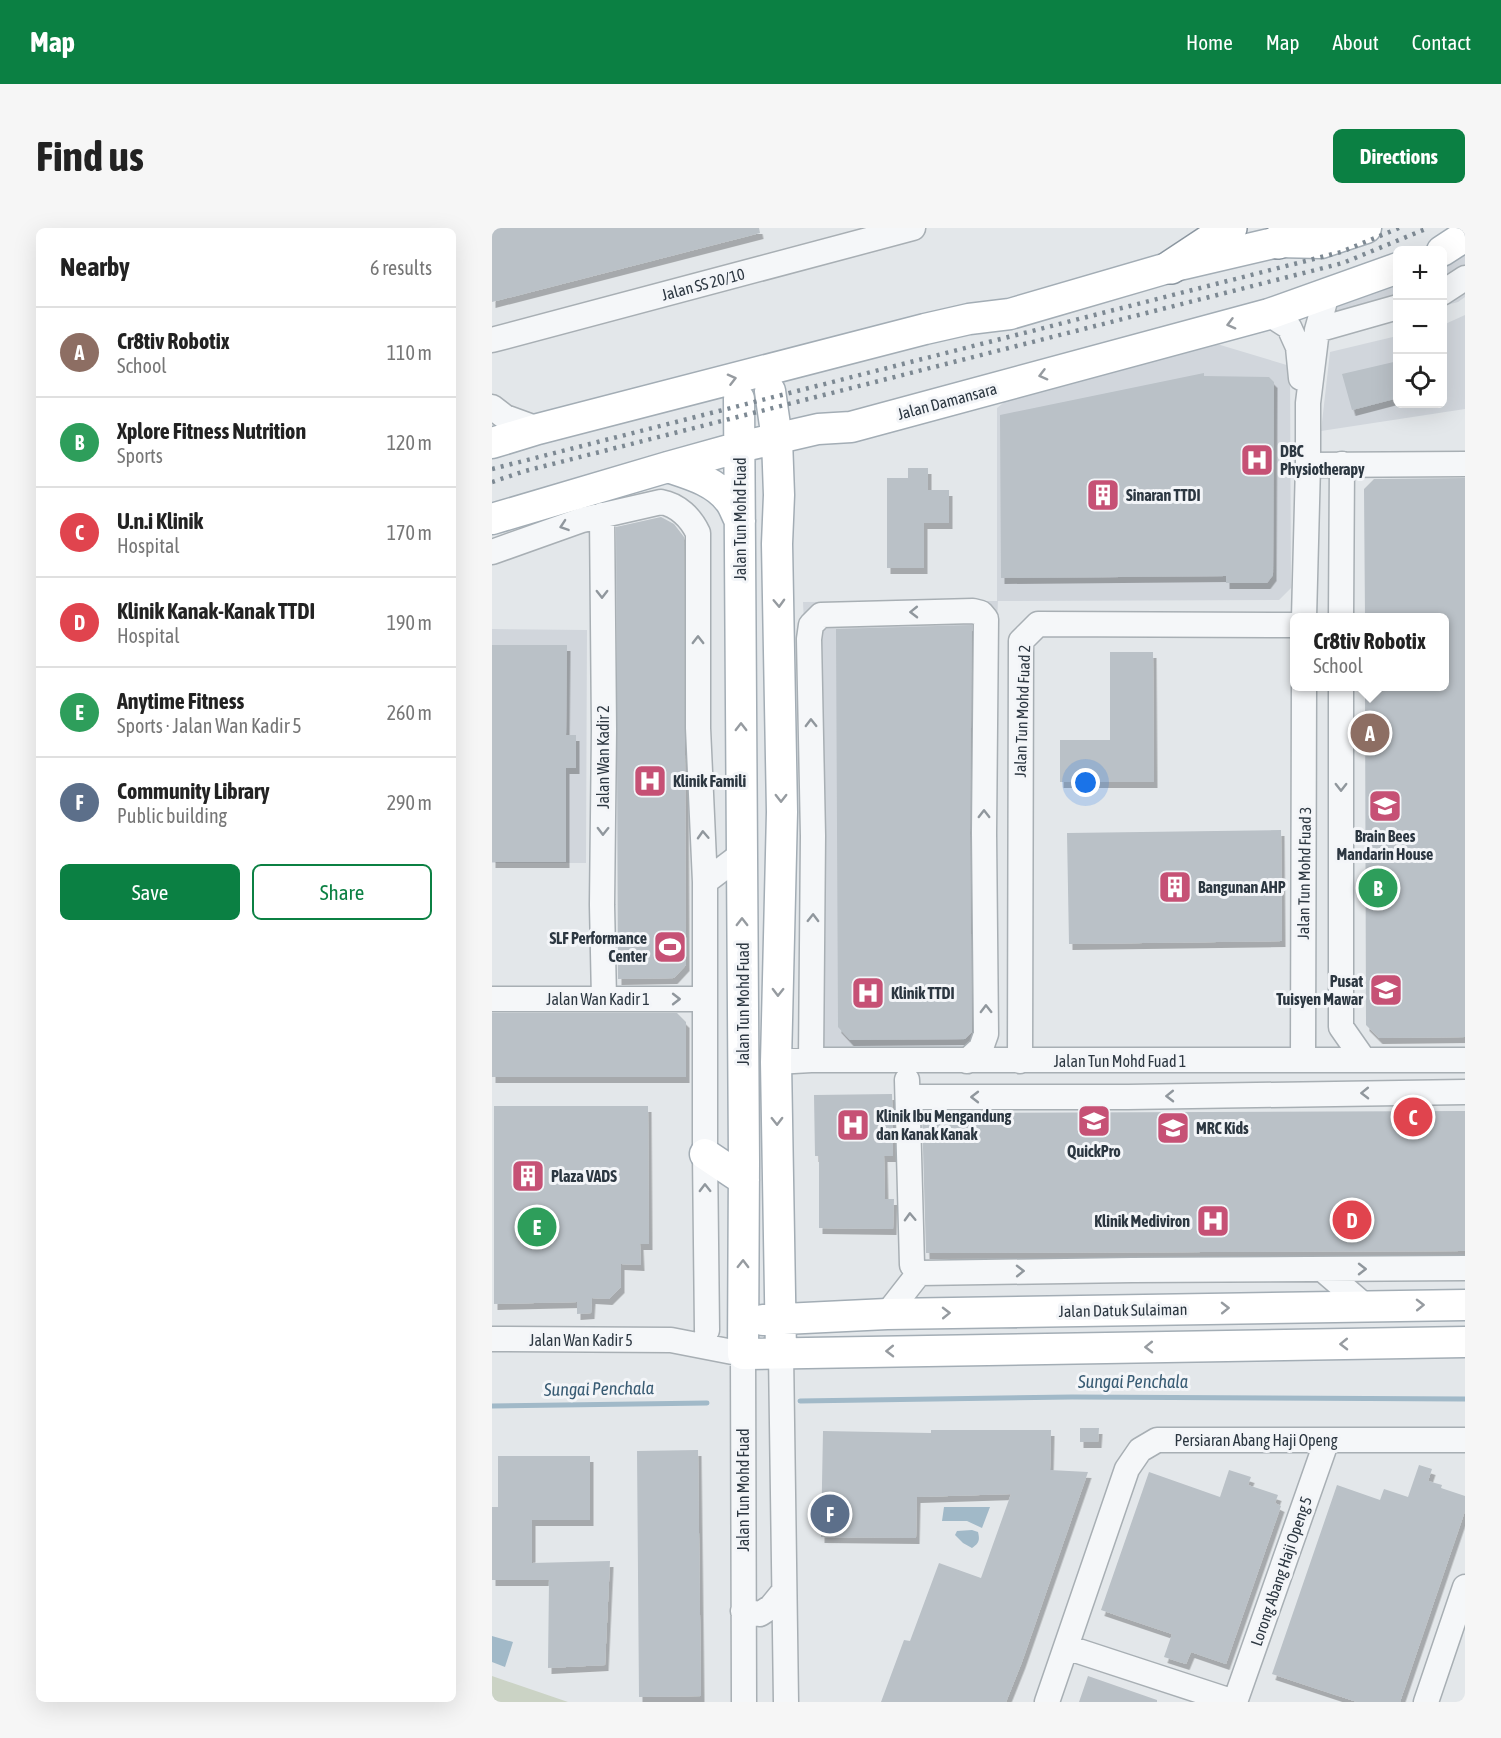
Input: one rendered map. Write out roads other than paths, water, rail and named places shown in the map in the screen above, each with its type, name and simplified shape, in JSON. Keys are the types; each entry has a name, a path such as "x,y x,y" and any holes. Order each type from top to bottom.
{"highway":[{"path":"1172,267 1230,228"}],"main road":[{"path":"492,456 770,391 963,336 1010,314 1292,235 1321,243 1366,228"},
{"path":"1447,248 1465,237"},
{"name":"Jalan Damansara","path":"492,519 668,466 740,447 818,429 851,427 1269,314 1393,270"},
{"path":"492,443 538,429 925,329 969,319 1010,314"},
{"name":"Jalan Tun Mohd Fuad","path":"770,391 777,439 780,495 777,544 782,812 776,1062 781,1353"},
{"name":"Jalan Tun Mohd Fuad","path":"739,399 743,1354"},
{"path":"780,495 789,464 798,451 812,442 851,427"},
{"path":"668,466 712,484 729,500 740,521"},
{"path":"705,1154 744,1171 758,1086 764,1071 776,1062"},
{"path":"780,1273 789,1292 804,1303 839,1316"},
{"name":"Jalan Datuk Sulaiman","path":"742,1322 781,1318 887,1314 1465,1305"},
{"path":"743,1354 1465,1342"}],"street":[{"name":"Jalan SS 20/10","path":"492,340 913,228"},
{"path":"1447,290 1465,278"},
{"path":"1304,613 1308,403 1317,330 1327,294"},
{"path":"1317,330 1393,308"},
{"path":"1269,314 1289,327 1298,347 1303,390 1308,403"},
{"path":"492,408 505,417 538,429"},
{"path":"1341,613 1342,464"},
{"path":"1308,465 1465,464"},
{"path":"492,552 582,520 661,502 672,504 693,521 698,533 698,728 705,882 707,1330"},
{"name":"Jalan Wan Kadir 2","path":"602,515 604,999"},
{"path":"811,1060 813,836 809,639 811,625 821,615 962,611 981,613 986,619 984,786 986,1034 981,1048 967,1061"},
{"name":"Jalan Tun Mohd Fuad 2","path":"1020,1061 1021,641 1038,624 1290,625"},
{"path":"780,638 809,639"},
{"name":"Jalan Tun Mohd Fuad 3","path":"1303,1060 1304,691"},
{"path":"1341,691 1341,1027 1364,1060"},
{"path":"1304,748 1341,749"},
{"path":"984,786 1020,786"},
{"path":"705,882 742,854"},
{"path":"984,879 1019,879"},
{"name":"Jalan Wan Kadir 1","path":"492,999 705,999"},
{"name":"Jalan Tun Mohd Fuad 1","path":"776,1062 811,1060 906,1062 1465,1060"},
{"path":"906,1062 909,1096 912,1265 919,1273 1465,1268"},
{"path":"909,1096 1128,1097 1465,1092"},
{"path":"1322,1269 1365,1306"},
{"path":"887,1314 919,1273"},
{"name":"Jalan Wan Kadir 5","path":"670,1340 742,1322"},
{"name":"Jalan Wan Kadir 5","path":"492,1339 670,1340 743,1354"},
{"name":"Jalan Tun Mohd Fuad","path":"781,1353 786,1702"},
{"name":"Jalan Tun Mohd Fuad","path":"743,1354 744,1702"},
{"name":"Persiaran Abang Haji Openg","path":"1047,1702 1127,1469 1140,1450 1157,1440 1465,1440"},
{"name":"Lorong Abang Haji Openg 5","path":"1234,1702 1327,1440"},
{"path":"1426,1702 1465,1587"},
{"path":"743,1611 760,1614 771,1607 784,1591"},
{"path":"1066,1647 1234,1702"}],"water":[{"path":"944,1507 990,1507 982,1528 967,1521 942,1521"},
{"path":"957,1531 978,1532 979,1537 978,1543 972,1548 955,1535"},
{"path":"492,1636 513,1642 505,1667 492,1662"}],"waterway":[{"name":"Sungai Penchala","path":"800,1401 1072,1397 1465,1399"},
{"name":"Sungai Penchala","path":"492,1406 707,1403"}],"railway":[{"path":"492,469 1341,252 1399,228"},
{"path":"492,482 525,471 1343,263 1428,228"}],"place":[{"name":"DBC Physiotherapy","path":"1257,460"},
{"name":"Sinaran TTDI","path":"1103,495"},
{"name":"Cr8tiv Robotix","path":"1370,733"},
{"name":"Klinik Famili","path":"650,781"},
{"name":"Brain Bees Mandarin House","path":"1385,806"},
{"name":"Bangunan AHP","path":"1175,887"},
{"name":"Xplore Fitness Nutrition","path":"1378,888"},
{"name":"SLF Performance Center","path":"670,947"},
{"name":"Pusat Tuisyen Mawar","path":"1386,990"},
{"name":"Klinik TTDI","path":"868,993"},
{"name":"U.n.i Klinik","path":"1413,1117"},
{"name":"QuickPro","path":"1094,1121"},
{"name":"Klinik Ibu Mengandung dan Kanak Kanak","path":"853,1125"},
{"name":"MRC Kids","path":"1173,1128"},
{"name":"Plaza VADS","path":"528,1176"},
{"name":"Klinik Kanak-Kanak TTDI","path":"1352,1220"},
{"name":"Klinik Mediviron","path":"1213,1221"},
{"name":"Anytime Fitness","path":"537,1227"},
{"name":"Community Library","path":"830,1514"}]}
